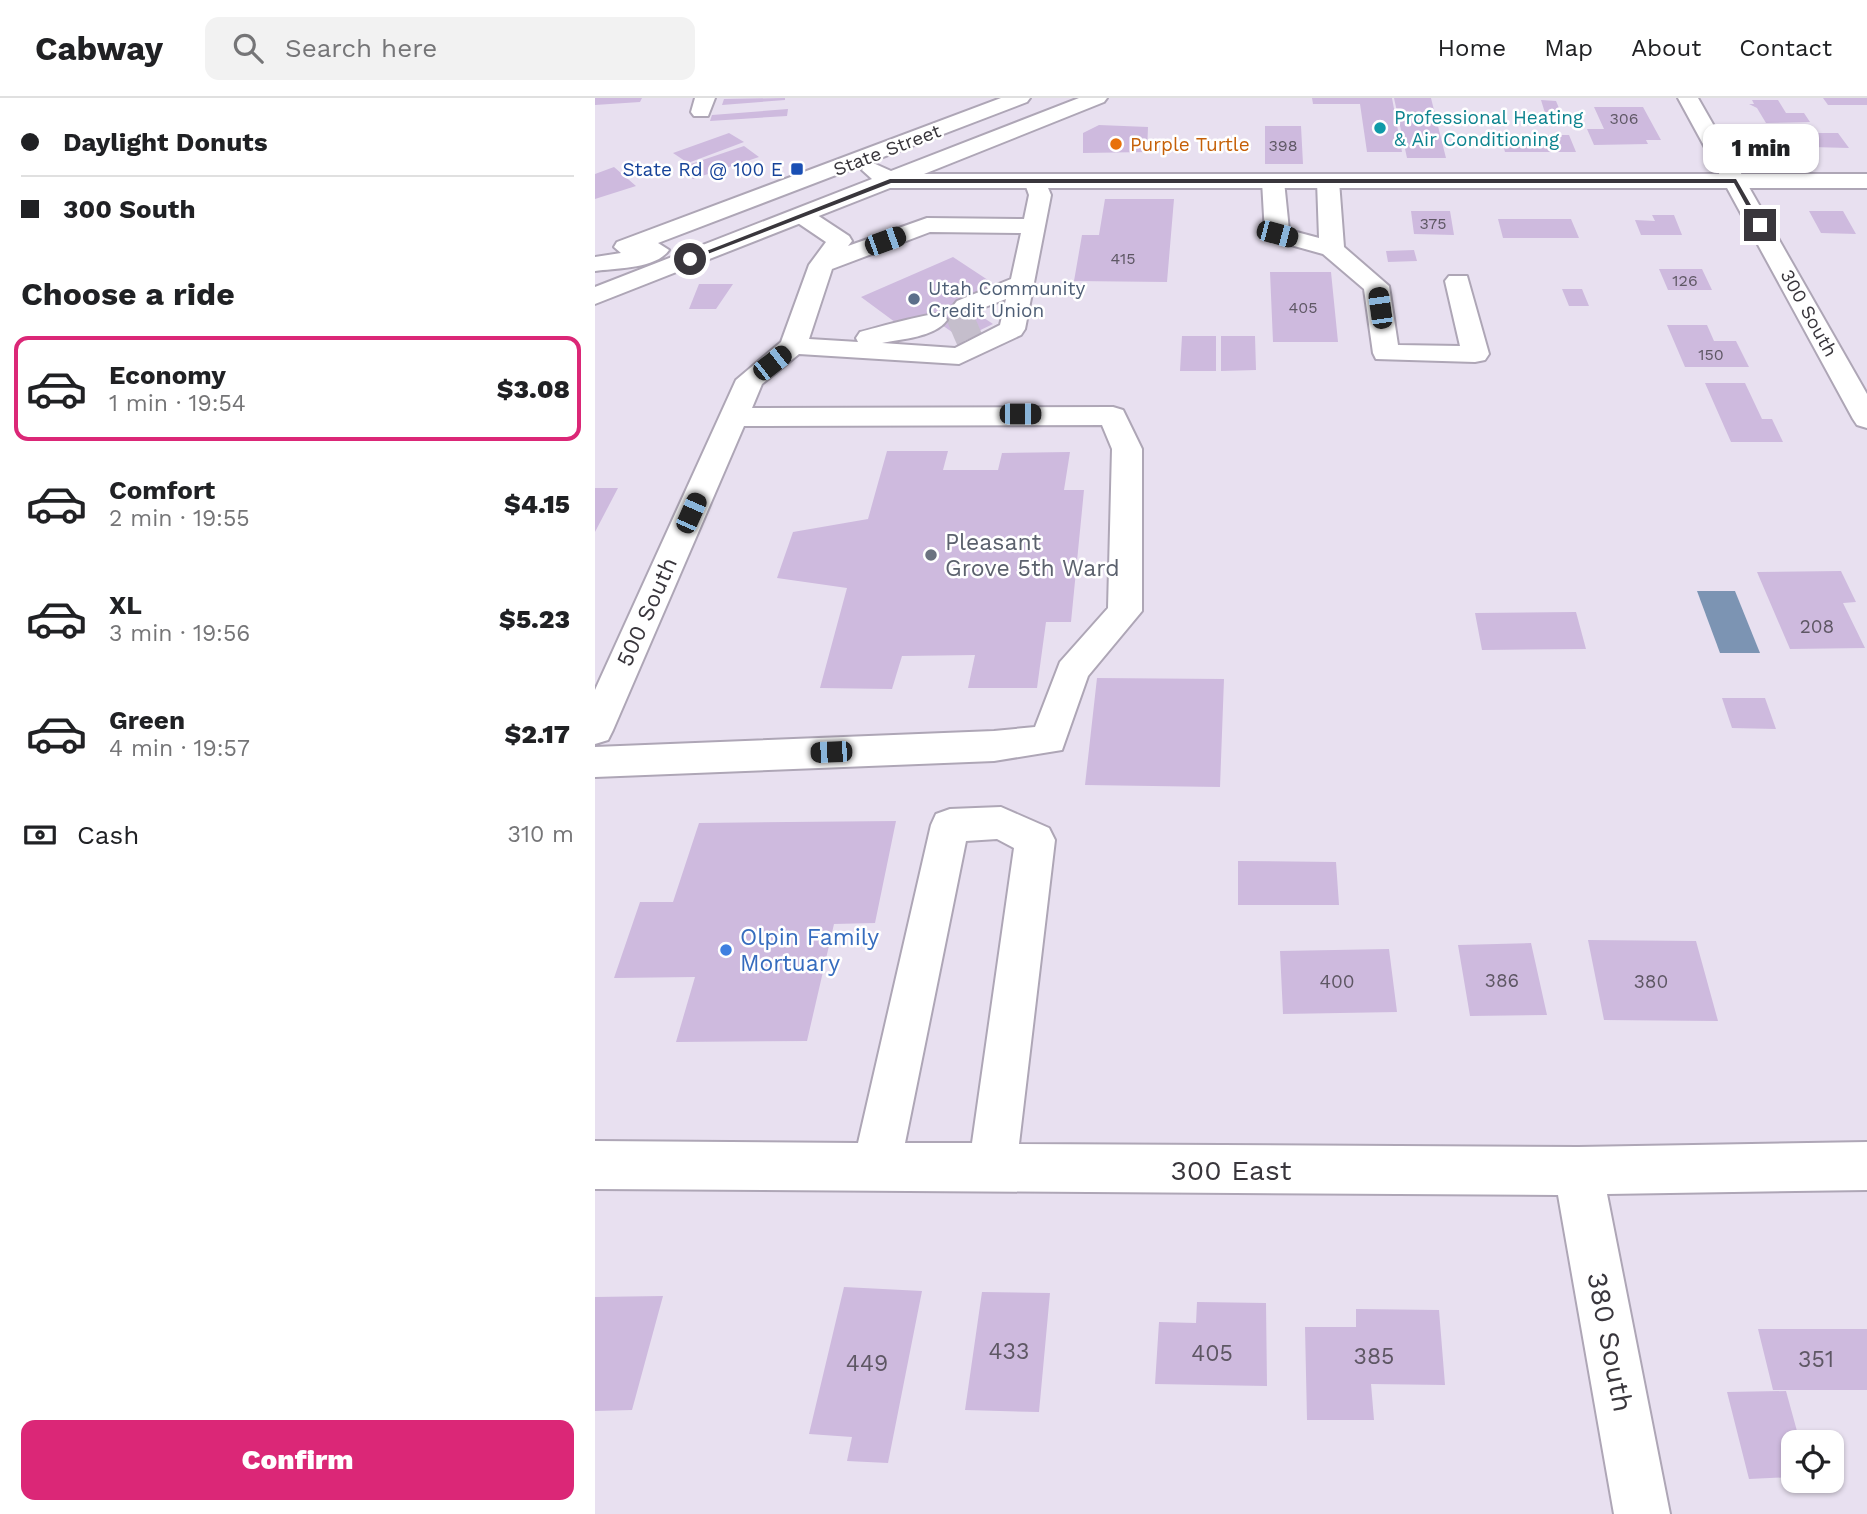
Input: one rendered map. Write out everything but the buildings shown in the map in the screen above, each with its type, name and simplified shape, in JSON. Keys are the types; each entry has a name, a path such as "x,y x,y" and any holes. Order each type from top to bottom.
{"main road":[{"name":"State Street","path":"595,261 1020,98"},
{"path":"595,261 636,258 881,176 1044,104 1050,98"},
{"name":"State Street","path":"595,296 803,216 881,176 981,146 1097,98"},
{"name":"300 South","path":"1688,98 1867,419"},
{"path":"803,216 840,241 821,265 793,346 960,356 1012,329 1040,195 1035,181 998,167 981,146"},
{"path":"881,176 1035,181 1867,181"},
{"path":"1273,181 1277,234 1332,249 1376,286 1386,353 1475,354 1458,281"},
{"path":"1328,181 1332,249"},
{"path":"821,265 927,225 1035,226"},
{"path":"975,312 1019,294"},
{"path":"888,352 943,326"},
{"path":"821,348 913,329 943,326"},
{"path":"851,349 919,336 943,326"},
{"name":"500 South","path":"595,730 750,380 793,346"},
{"path":"595,761 980,746 1049,740 1072,671 1125,611 1127,449 1113,416 734,416"},
{"path":"876,1169 950,825 1001,823 1035,840 992,1169"},
{"name":"300 East","path":"595,1165 876,1169 1578,1171 1867,1166"},
{"name":"380 South","path":"1578,1171 1642,1514"}],"water":[{"path":"1697,591 1735,591 1760,653 1720,653"}],"tunnel":[{"path":"955,332 985,319"},
{"path":"952,333 959,330"}],"place":[{"name":"Professional Heating & Air Conditioning","path":"1380,128"},
{"name":"Purple Turtle","path":"1116,144"},
{"name":"State Rd @ 100 E","path":"797,169"},
{"name":"Utah Community Credit Union","path":"914,299"},
{"name":"Pleasant Grove 5th Ward","path":"931,555"},
{"name":"Olpin Family Mortuary","path":"726,950"}],"route":[{"path":"690,259 890,181 1736,181 1760,225"}]}
